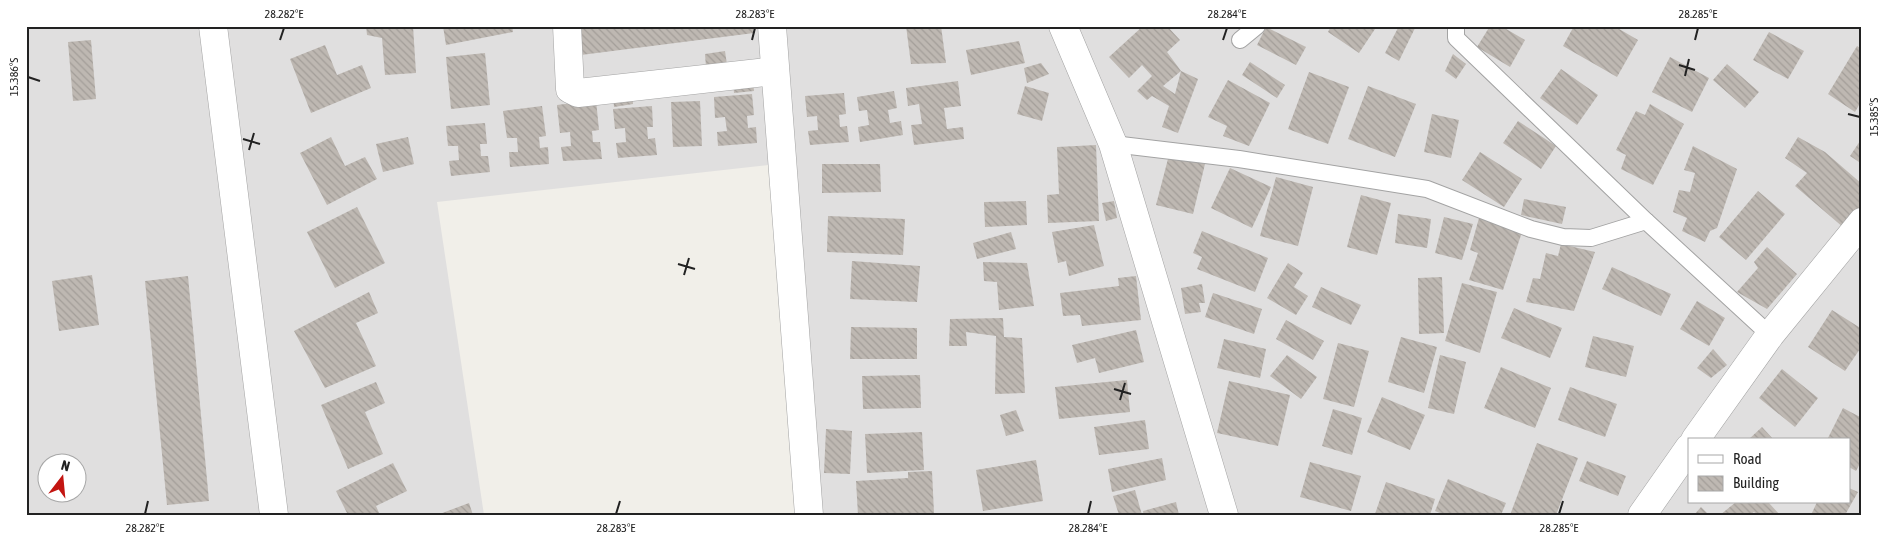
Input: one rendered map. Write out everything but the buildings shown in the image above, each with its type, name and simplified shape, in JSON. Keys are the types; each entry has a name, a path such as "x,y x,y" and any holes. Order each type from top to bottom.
{"street":[{"path":"212,26 274,515"},
{"path":"567,26 570,89 578,93 775,71"},
{"path":"772,26 810,515"},
{"path":"1063,26 1113,144 1224,515"},
{"path":"1696,438 1770,335 1862,222"},
{"path":"1642,515 1688,449"}],"lane":[{"path":"1240,40 1257,26"},
{"path":"1456,26 1456,38 1646,221 1770,335"},
{"path":"1113,144 1239,159 1427,189 1531,229 1563,237 1591,238 1646,221"}],"shaded area":[{"path":"26,26 766,26 778,164 437,202 484,515 26,515"},
{"path":"780,26 1862,26 1862,515 817,515"}]}
